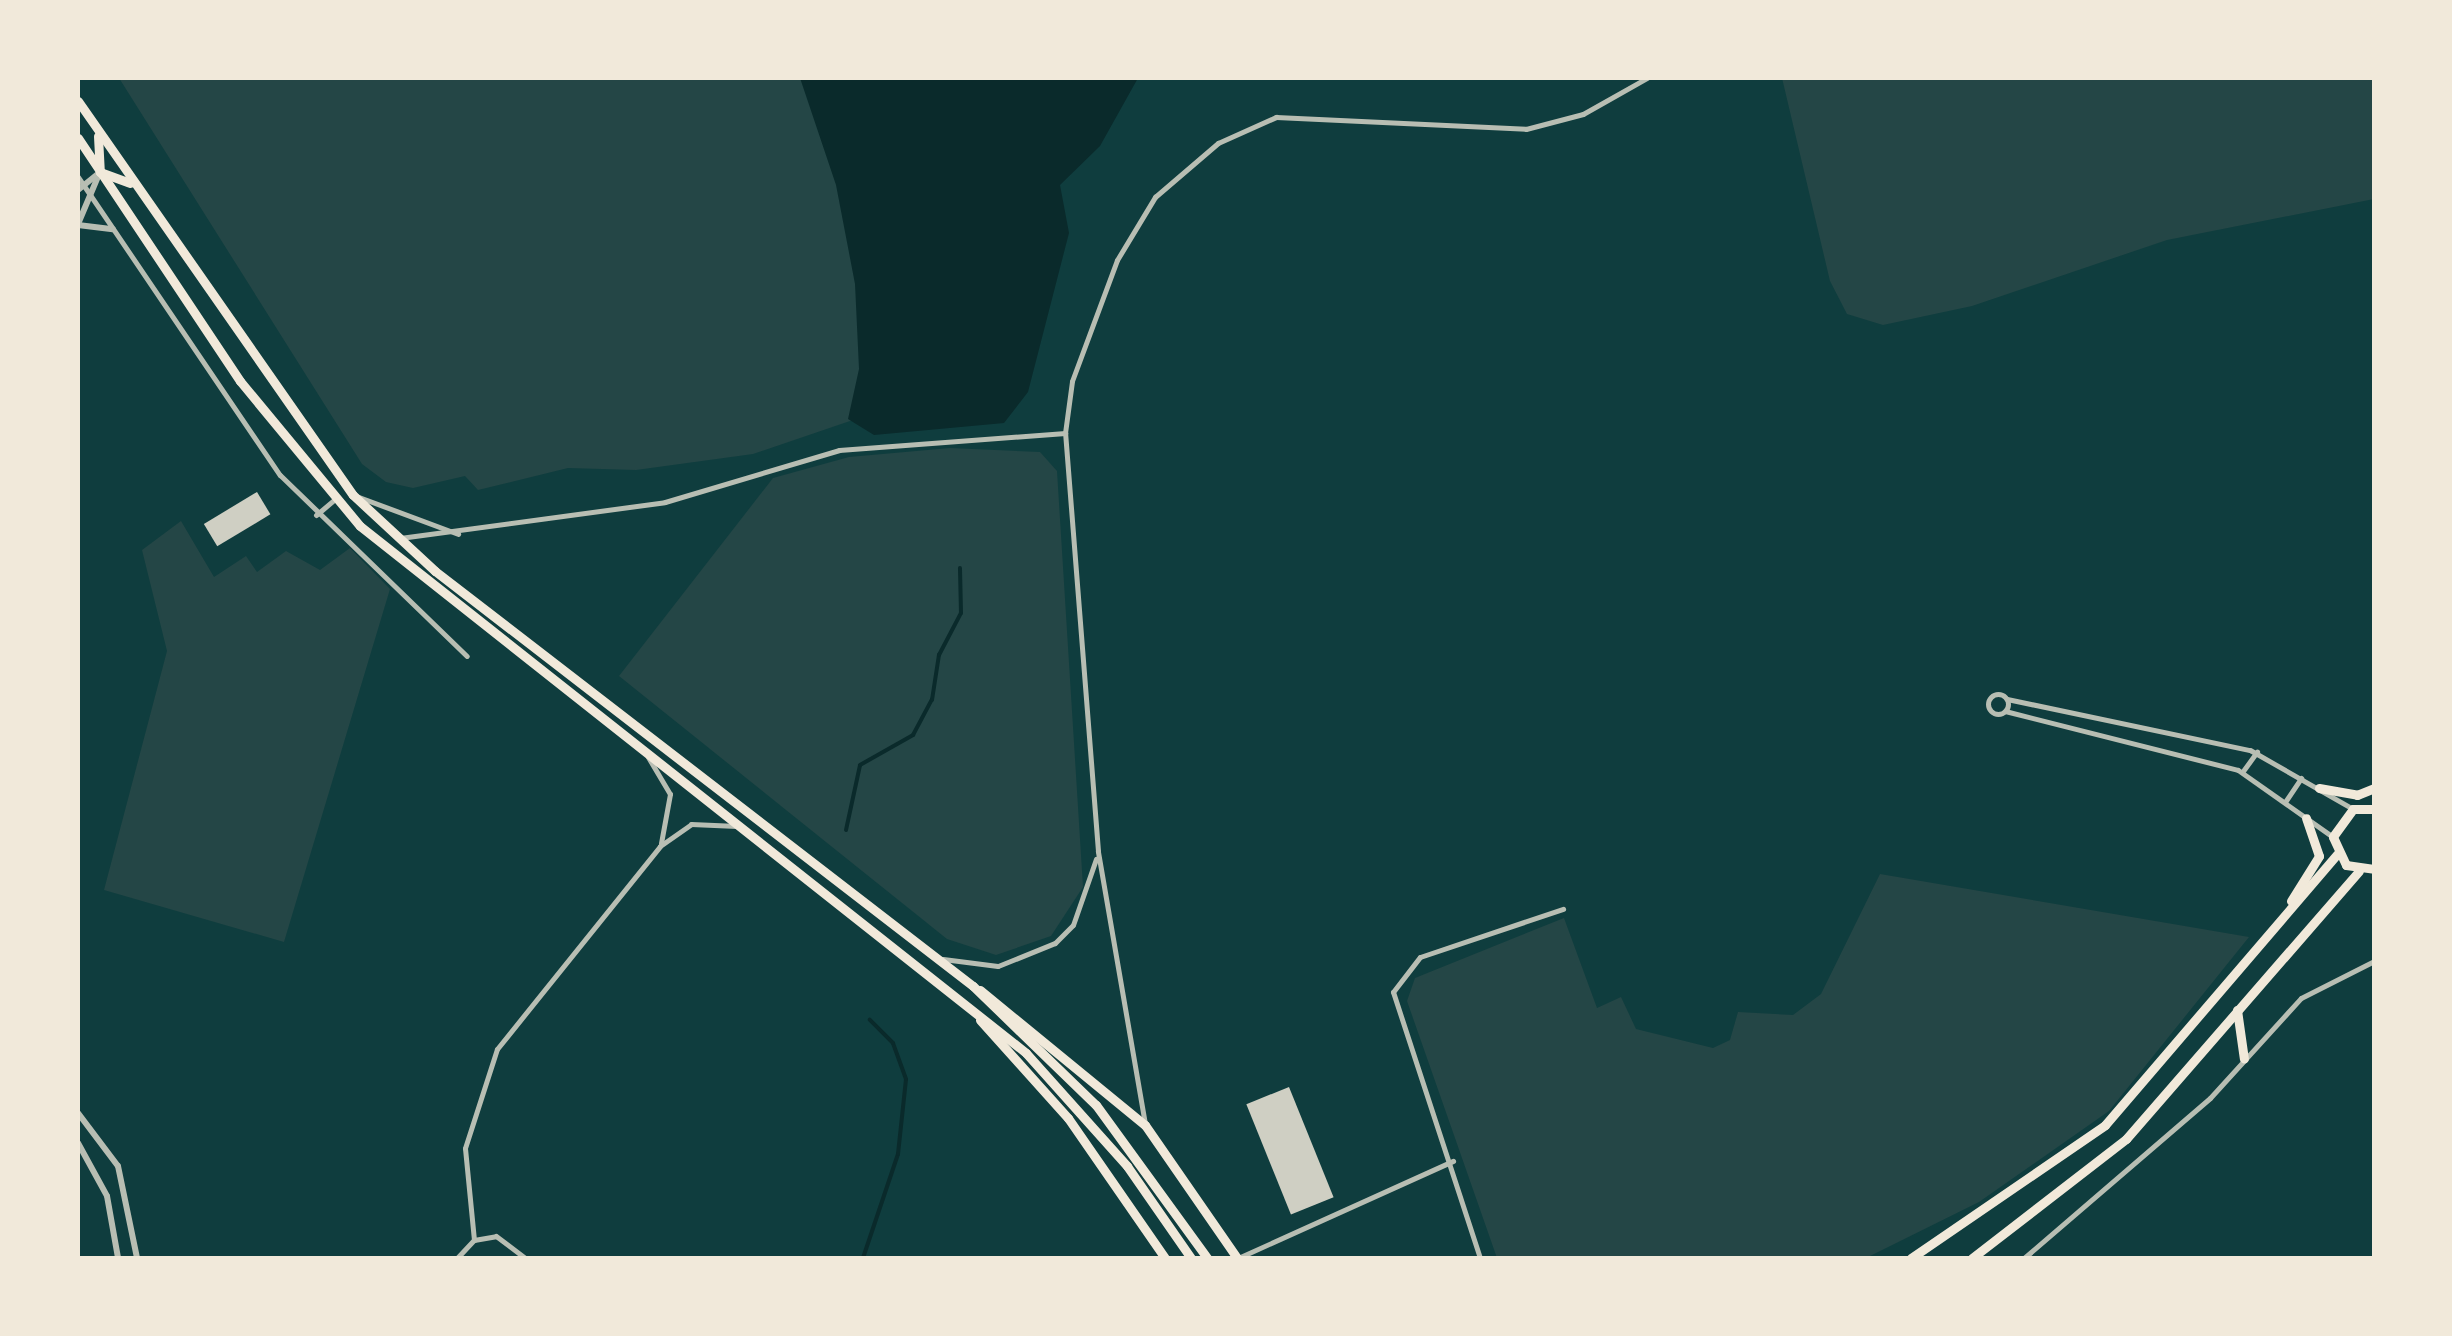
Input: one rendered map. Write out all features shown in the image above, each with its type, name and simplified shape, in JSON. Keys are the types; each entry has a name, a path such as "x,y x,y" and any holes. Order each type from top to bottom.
{"main road":[{"path":"78,101 353,495 397,538 940,958 1145,1124 1237,1258"},
{"path":"96,129 100,172"},
{"path":"78,138 240,380 334,499 401,565 967,1003 1065,1091 1156,1204 1191,1258"},
{"path":"100,172 135,187"},
{"path":"2318,788 2357,795 2374,788"},
{"path":"2373,806 2353,809 2333,837 2336,854 2359,871 2374,870"},
{"path":"2268,937 2319,856 2306,818"},
{"path":"1911,1258 2106,1125 2336,854"},
{"path":"1972,1258 2126,1139 2359,871"},
{"path":"973,986 1076,1082 1167,1192 1206,1258"},
{"path":"967,1003 1068,1118 1165,1258"},
{"path":"2237,1008 2244,1059"}],"street":[{"path":"1145,1124 1098,851 1065,434 1072,381 1123,247 1155,197 1218,143 1300,115 1526,129 1583,114 1646,78"},
{"path":"100,172 79,183 316,515 467,656"},
{"path":"100,172 78,225 113,229"},
{"path":"397,538 459,534 665,502 838,450 1065,434"},
{"path":"353,495 459,534"},
{"path":"316,515 334,499"},
{"path":"2333,837 2243,772 2153,745 1987,705 1995,694 2257,752 2353,809"},
{"path":"2006,711 2007,699"},
{"path":"2150,730 2153,745"},
{"path":"2243,772 2257,752"},
{"path":"648,756 672,808 660,846"},
{"path":"2285,802 2301,778"},
{"path":"474,1240 465,1148 486,1071 660,846 692,824 740,826"},
{"path":"940,958 998,966 1055,943 1073,925 1098,851"},
{"path":"1480,1258 1453,1161 1398,1028 1393,992 1420,958 1562,910"},
{"path":"2024,1258 2244,1059 2300,998 2374,961"},
{"path":"78,1113 118,1166 137,1258"},
{"path":"78,1144 107,1196 118,1258"},
{"path":"1237,1258 1453,1161"},
{"path":"457,1258 474,1240 507,1239 525,1258"}],"shaded area":[{"path":"119,78 866,78 894,406 753,454 636,470 568,468 478,490 465,476 413,488 386,482 362,464"},
{"path":"800,78 1138,78 1100,146 1060,185 1069,233 1028,392 1004,423 874,435 848,419 859,369 855,284 836,185"},
{"path":"1782,78 2374,78 2374,199 2167,240 1972,306 1883,325 1847,314 1830,281"},
{"path":"950,448 1040,452 1057,471 1083,887 1051,936 996,955 947,939 619,676 773,478 849,457"},
{"path":"181,521 214,577 246,556 257,572 286,551 320,570 350,548 390,589 284,942 104,890 167,651 142,550"},
{"path":"1880,874 2249,937 2109,1111 1979,1202 1866,1258 1497,1258 1407,1001 1415,978 1564,918 1597,1008 1621,997 1636,1029 1713,1048 1730,1040 1738,1012 1793,1015 1821,994"}],"building":[{"path":"257,492 270,514 217,546 204,524"},
{"path":"1289,1087 1334,1197 1291,1215 1246,1104"}],"waterway":[{"path":"846,830 860,765 913,735 932,700 939,655 961,613 960,568"},
{"path":"863,1258 898,1154 906,1079 893,1043 870,1020"}]}
